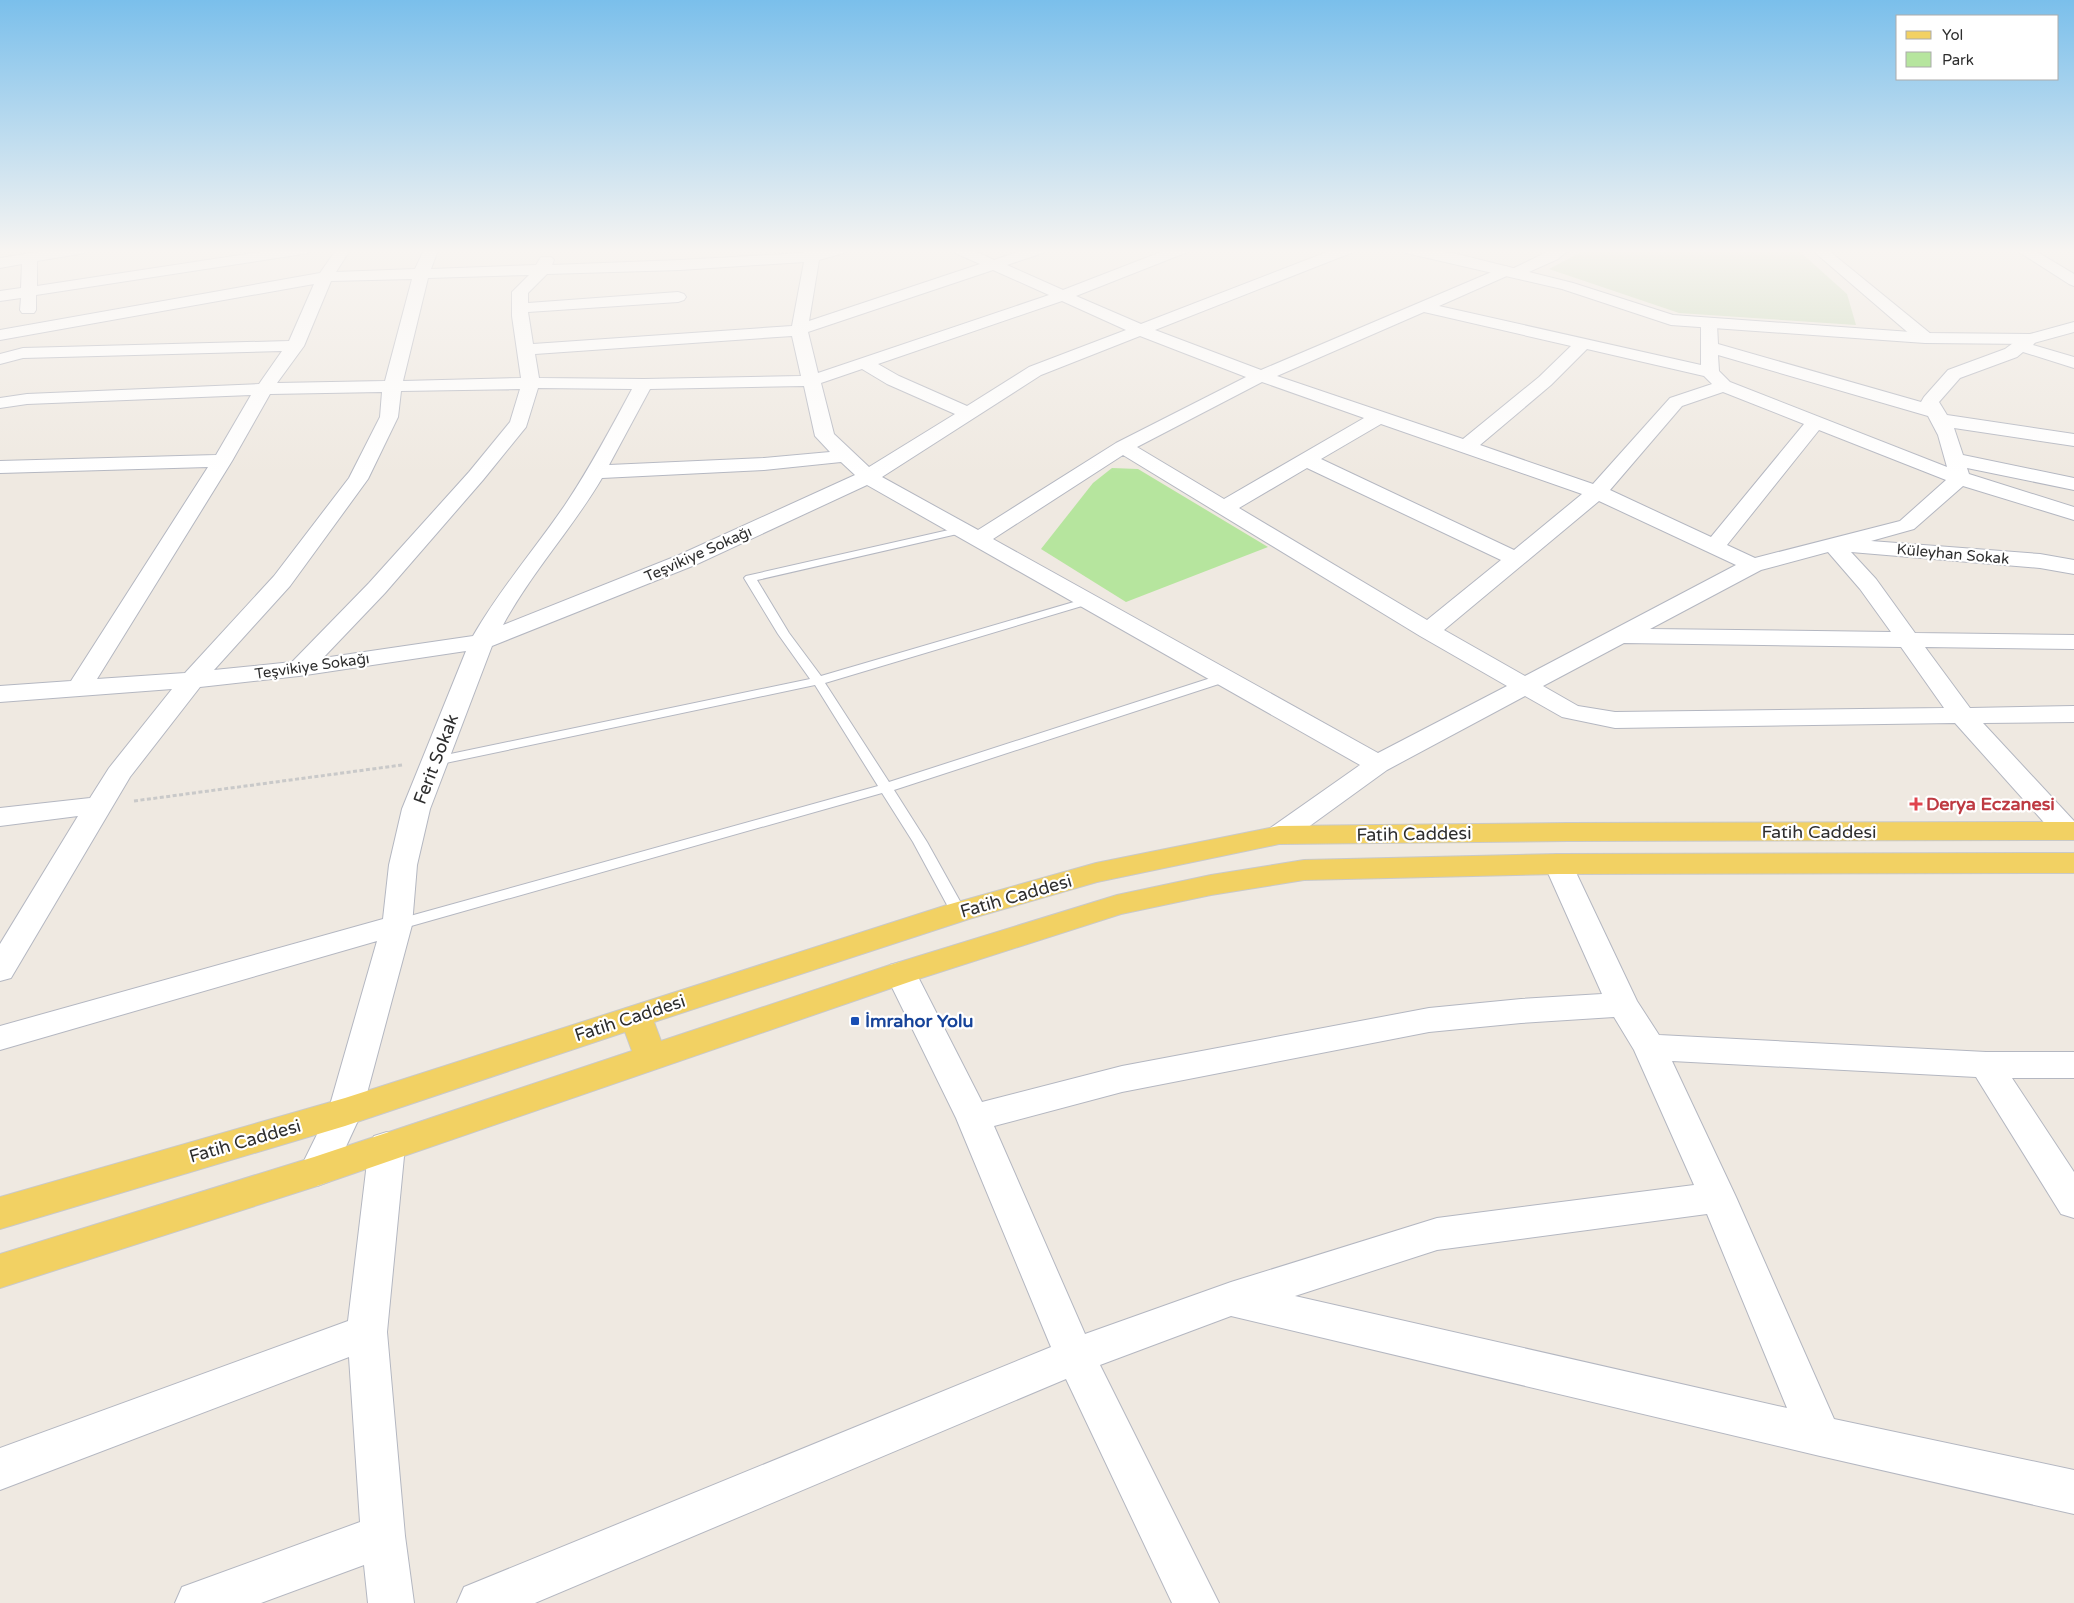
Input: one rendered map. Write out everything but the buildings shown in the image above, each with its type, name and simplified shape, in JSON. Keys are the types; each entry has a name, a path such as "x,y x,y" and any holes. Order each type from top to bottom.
{"main road":[{"name":"Fatih Caddesi","path":"0,1213 345,1112 958,912 1096,873 1279,835 1568,832 2070,831"},
{"path":"0,1271 317,1172 387,1146 901,973 1117,905 1211,885 1304,870 1558,864 2074,863"},
{"path":"635,1016 651,1057"}],"street":[{"path":"23,353 29,325"},
{"path":"0,335 58,325"},
{"path":"80,687 222,461 264,389 296,346 305,325"},
{"path":"0,970 118,774 192,680 282,581 358,479 389,417 392,387 408,325"},
{"path":"299,669 377,588 476,476 519,423 531,383 522,325"},
{"path":"672,340 675,325"},
{"path":"800,325 799,330 825,436 868,477 1378,764"},
{"path":"526,350 799,330 815,325"},
{"path":"0,404 26,400 264,389 531,383 644,384 812,380 977,325"},
{"path":"1128,325 1261,376 1597,492 1753,565"},
{"name":"Teşvikiye Sokağı","path":"0,694 192,680 299,669 482,642 687,560 868,477 1035,370 1153,325"},
{"path":"970,534 1123,447 1261,376 1381,325"},
{"path":"1503,325 1584,343 1717,379 1816,422 1957,468 2074,514"},
{"path":"1709,325 1710,347 1717,379"},
{"path":"1721,325 1925,338 2025,342 2074,327"},
{"path":"1909,325 1925,338"},
{"path":"2025,342 2074,363"},
{"path":"1957,468 1948,435 1930,401 1954,374 2012,353 2025,342"},
{"path":"1466,447 1545,381 1584,343"},
{"path":"0,359 23,353 296,346"},
{"path":"1710,347 1938,416 2074,440"},
{"path":"864,363 893,380 968,413"},
{"path":"1428,631 1597,492 1676,402 1717,379"},
{"name":"Ferit Sokak","path":"317,1172 345,1112 397,925 403,865 416,809 482,642 503,604 575,506 596,472 644,384"},
{"path":"1224,508 1379,417"},
{"path":"1714,547 1816,422"},
{"path":"1123,447 1428,631 1571,712 1615,720 2074,714"},
{"path":"596,472 764,464 846,456"},
{"path":"1307,460 1516,559"},
{"path":"0,467 222,461"},
{"path":"1957,468 2074,484"},
{"path":"1279,835 1378,764 1753,565 1907,525 1957,468"},
{"path":"1832,544 1868,584 1962,715 2070,831"},
{"name":"Küleyhan Sokak","path":"1832,544 2040,561 2074,566"},
{"path":"1620,636 2074,642"},
{"path":"0,817 101,805"},
{"path":"1558,864 1623,1005 1649,1047 1718,1197 1820,1436"},
{"path":"0,1038 397,925"},
{"path":"901,973 973,1118 1075,1356 1196,1603"},
{"path":"973,1118 1122,1079 1429,1020 1521,1011 1623,1005"},
{"path":"1649,1047 1986,1065 2074,1065"},
{"path":"1986,1065 2074,1203"},
{"path":"387,1146 367,1332 383,1536 391,1603"},
{"path":"480,1603 1075,1356 1231,1299 1437,1234 1718,1197"},
{"path":"1231,1299 1820,1436 2074,1492"},
{"path":"0,1469 367,1332"},
{"path":"198,1603 383,1536"}],"lane":[{"path":"958,912 920,842 818,681 784,634 750,578 970,534"},
{"path":"436,761 818,681 1088,601"},
{"path":"397,925 886,788 1224,678"}],"path":[{"path":"101,805 436,761"}],"green space":[{"path":"1112,468 1138,469 1268,547 1126,602 1041,549 1093,483"}],"place":[{"name":"Derya Eczanesi","path":"1916,804"},
{"name":"İmrahor Yolu","path":"855,1021"}]}
